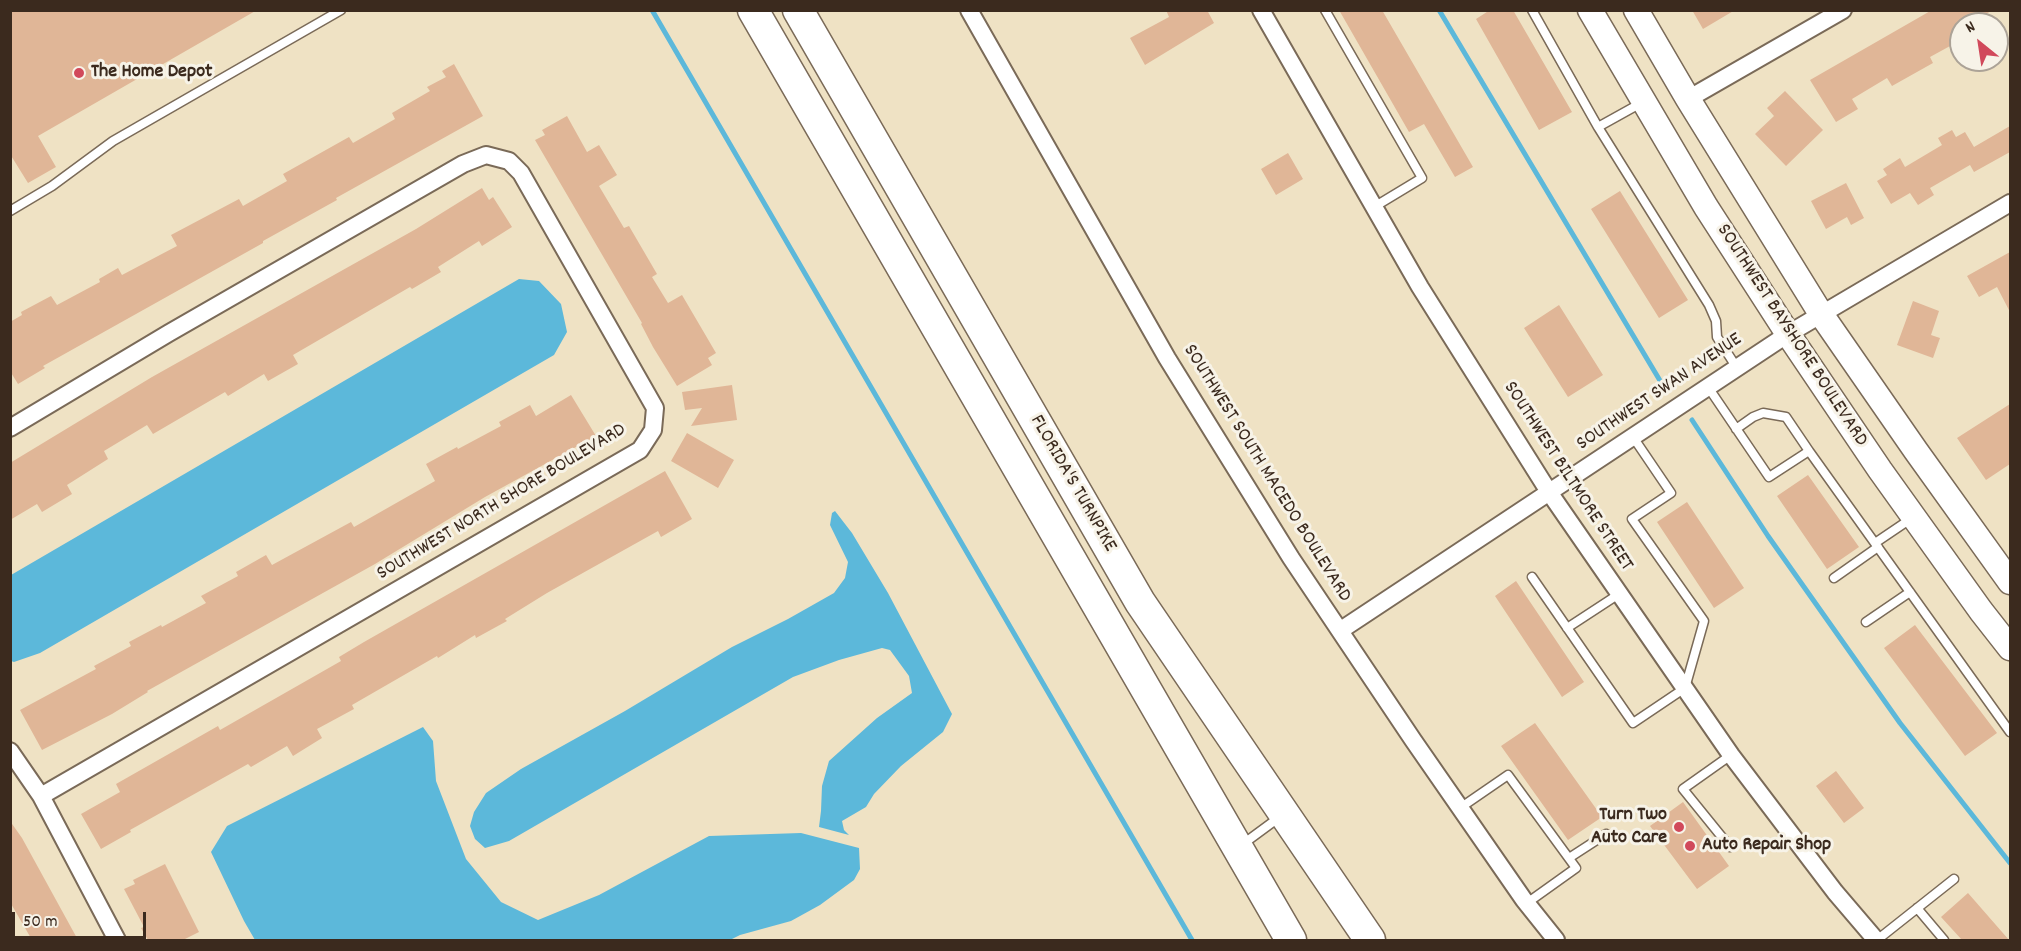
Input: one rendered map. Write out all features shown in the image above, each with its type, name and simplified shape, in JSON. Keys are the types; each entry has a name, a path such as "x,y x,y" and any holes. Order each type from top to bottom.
{"highway":[{"name":"FLORIDA'S TURNPIKE","path":"753,10 1291,940"},
{"name":"FLORIDA'S TURNPIKE","path":"798,10 1140,602 1370,940"}],"main road":[{"name":"SOUTHWEST BAYSHORE BOULEVARD","path":"1590,10 1706,207 1788,334 1914,517 2010,648"},
{"name":"SOUTHWEST BAYSHORE BOULEVARD","path":"1636,10 1688,99 1821,314 2010,582"},
{"path":"1944,559 1966,570 2010,627"}],"street":[{"name":"SOUTHWEST SOUTH MACEDO BOULEVARD","path":"969,10 1167,358 1291,558 1460,808 1556,940"},
{"name":"SOUTHWEST BILTMORE STREET","path":"1261,10 1419,287 1549,492 1731,755 1836,892 1877,940"},
{"path":"1688,99 1843,10"},
{"name":"SOUTHWEST NORTH SHORE BOULEVARD","path":"10,428 169,333 463,164 486,155 509,161 520,173 655,408 654,430 639,450 40,796"},
{"name":"SOUTHWEST SWAN AVENUE","path":"1341,630 1788,334 2010,203"},
{"path":"10,751 40,796 117,940"}],"lane":[{"path":"10,211 52,186 113,141 341,10"},
{"path":"1325,10 1422,178 1374,207"},
{"path":"1532,10 1598,127 1709,305 1716,321 1717,338 1737,368"},
{"path":"1598,127 1644,102"},
{"path":"1708,387 1769,477 1809,451"},
{"path":"1736,429 1764,413 1786,417 2010,732"},
{"path":"1532,577 1633,723 1685,688 1704,621 1632,519 1671,493 1633,437"},
{"path":"1834,578 1914,517"},
{"path":"1866,622 1910,592"},
{"path":"1567,628 1619,594"},
{"path":"1730,847 1683,789 1731,755"},
{"path":"1460,808 1508,775 1569,858 1576,868 1527,903"},
{"path":"1236,848 1283,814"},
{"path":"1569,858 1606,834"},
{"path":"1877,940 1954,879"},
{"path":"1917,908 1944,940"}],"water":[{"path":"519,279 539,281 561,304 567,332 554,355 40,653 11,661 11,575"},
{"path":"835,511 852,533 888,593 952,714 943,732 901,766 874,794 866,807 842,821 844,830 849,835 819,827 822,786 829,761 877,718 912,693 909,676 890,650 882,648 839,660 793,677 509,841 485,848 475,839 470,826 474,812 486,793 521,769 625,711 732,647 834,593 845,578 848,562 830,525 832,513"},
{"path":"423,727 433,741 436,781 466,859 501,902 538,920 599,895 709,836 801,833 859,848 860,869 854,880 820,905 791,921 730,940 255,940 211,852 227,826"}],"building":[{"name":"The Home Depot","path":"10,10 257,10 38,136 56,167 28,183 10,154"},
{"path":"1166,10 1207,10 1214,23 1145,65 1130,38 1169,17"},
{"path":"1339,10 1382,10 1473,167 1455,177 1424,124 1409,132"},
{"path":"1490,10 1513,10 1572,112 1539,130 1476,19"},
{"path":"1692,10 1735,10 1703,29"},
{"path":"1932,10 1993,10 1989,12 1949,12 1949,47 1930,57 1933,63 1892,86 1887,78 1852,99 1858,109 1836,122 1810,80"},
{"path":"454,64 483,116 43,366 45,368 18,384 10,371 10,322 22,315 21,312 51,296 57,305 100,282 99,279 118,268 122,275 177,246 171,235 239,199 243,206 287,181 283,174 349,137 353,143 395,119 392,113 430,91 427,87 446,77 442,71"},
{"path":"1785,91 1823,130 1786,166 1755,134 1774,116 1767,108"},
{"path":"567,116 587,152 599,145 617,175 599,186 624,228 629,226 657,274 652,277 668,303 682,295 716,353 708,358 712,365 677,386 535,140 545,135 542,130"},
{"path":"2010,126 2010,152 1974,172 1970,165 1930,188 1934,195 1918,205 1910,193 1891,204 1877,181 1887,175 1883,169 1900,158 1905,167 1942,145 1938,138 1952,130 1956,137 1965,132 1974,147"},
{"path":"1288,153 1303,179 1276,195 1261,169"},
{"path":"1846,183 1864,218 1851,225 1847,217 1826,229 1811,201"},
{"path":"482,188 489,200 493,197 512,227 482,246 479,241 438,267 441,272 412,289 410,287 293,355 298,364 268,381 264,374 228,396 225,392 153,434 147,425 104,451 108,459 67,485 72,494 42,512 37,504 10,520 10,463 152,377 416,229"},
{"path":"1620,191 1688,300 1659,318 1591,209"},
{"path":"2010,252 2010,312 1997,287 1979,297 1967,276"},
{"path":"1913,301 1939,311 1931,335 1940,338 1933,358 1897,345"},
{"path":"1559,305 1603,375 1568,397 1524,328"},
{"path":"732,385 737,420 691,426 702,408 685,410 682,392"},
{"path":"571,395 596,436 485,497 375,564 147,691 112,714 42,750 20,710 96,669 94,666 131,646 129,642 206,603 201,596 238,576 236,572 266,555 272,565 351,522 354,527 435,481 426,464 501,426 499,422 530,405 536,416"},
{"path":"2010,404 2010,464 1986,480 1957,438"},
{"path":"687,433 734,460 718,488 671,461"},
{"path":"665,471 692,519 661,537 658,531 547,593 505,619 507,621 476,638 475,635 352,705 354,709 317,729 322,738 293,756 287,746 251,767 248,764 130,830 131,832 101,849 81,814 120,792 116,784 218,726 220,730 341,661 339,657 364,642"},
{"path":"1808,475 1859,547 1827,569 1777,496"},
{"path":"1687,502 1744,588 1714,608 1657,522"},
{"path":"1516,581 1584,682 1562,697 1495,596"},
{"path":"1915,625 1997,733 1965,756 1884,648"},
{"path":"1535,723 1602,817 1568,840 1501,746"},
{"path":"1836,771 1864,808 1844,823 1816,786"},
{"name":"Auto Repair Shop","path":"1683,802 1729,866 1697,889 1650,826"},
{"path":"10,821 22,838 78,940 32,940 10,902"},
{"path":"165,864 199,932 183,940 148,940 141,928 144,927 124,889 135,884 133,880"},
{"path":"1968,893 2009,940 1962,940 1941,917"}],"waterway":[{"path":"652,10 1192,940"},
{"path":"1439,10 1665,389"},
{"path":"1692,420 1768,536 1900,723 2010,863"}],"place":[{"name":"The Home Depot","path":"79,73"},
{"name":"Turn Two Auto Care","path":"1679,827"},
{"name":"Auto Repair Shop","path":"1690,846"}]}
